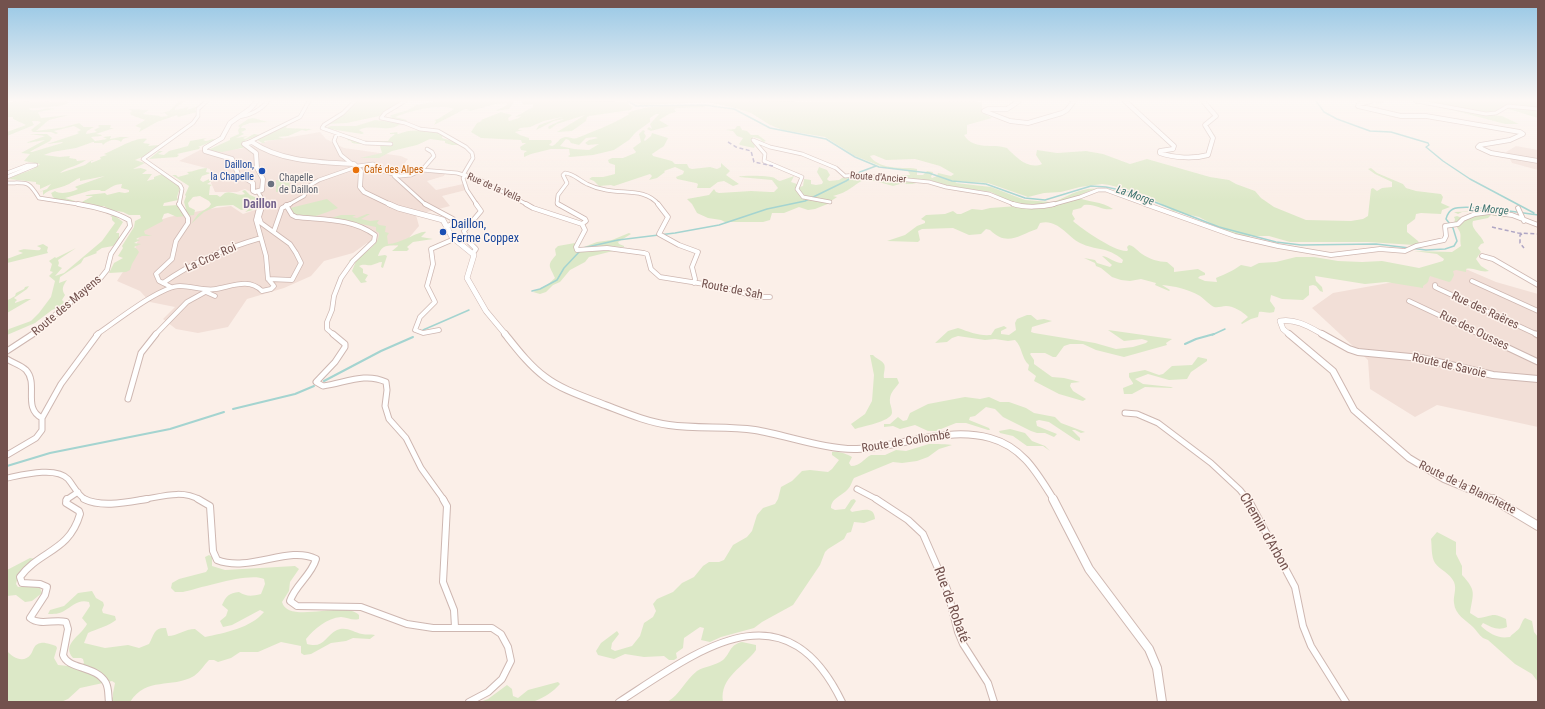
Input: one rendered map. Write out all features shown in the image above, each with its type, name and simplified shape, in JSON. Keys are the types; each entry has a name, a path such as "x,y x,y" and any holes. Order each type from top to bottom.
{"street":[{"path":"171,287 157,278 157,273 172,259 173,249 180,234 187,225 188,218 179,205 182,189 180,185 143,159 178,134"},
{"path":"128,399 141,353 153,337 187,302 207,291 250,284 266,291 274,287 268,279 266,256 256,220 261,196 258,192 253,191 253,183 238,174 232,159 204,150 225,134"},
{"path":"258,192 262,189 263,179 257,168 256,153 244,144 266,134"},
{"path":"337,134 334,141 340,155 358,166"},
{"path":"340,134 365,143 391,144"},
{"path":"358,166 362,180 360,188 363,191 399,209 442,220 447,226 448,232 454,239 473,253 476,249 468,241 464,231 481,212 465,186 463,178 473,158 472,153 466,147 444,134"},
{"path":"1161,134 1173,145 1173,149 1160,151 1160,153 1166,155 1199,157 1205,157 1208,154 1213,137 1211,134"},
{"path":"1523,134 1511,140 1481,145 1478,147 1491,153 1538,161"},
{"name":"Route d'Ancier","path":"830,202 803,197 797,190 802,177 764,161 765,154 753,140 770,147 802,154 836,168 845,176 856,175 922,181 989,194 1014,205 1038,207 1046,206 1069,198 1080,197 1098,190 1106,190 1235,236 1254,241 1333,255 1380,249 1408,250 1416,246 1444,240 1446,236 1445,226 1458,224 1463,218 1485,212 1511,215 1524,220"},
{"path":"250,142 254,143 260,148 304,160 351,163"},
{"path":"422,170 434,156 427,149"},
{"path":"7,173 28,164 36,165 7,177"},
{"name":"Rue de la Vella","path":"358,166 373,164 379,170 387,173 406,176 422,170 451,172 464,175 480,180 533,208 582,224"},
{"path":"274,231 278,215 286,205 303,197 308,187 316,181 358,166"},
{"path":"387,173 401,180 426,205 453,219 452,224 447,226"},
{"path":"582,224 586,221 585,219 557,203 558,195 567,182 563,175 565,173 569,173 588,184 606,190 638,193 651,196 656,200 668,216 659,234 680,246 693,249 698,253 692,268 695,279 694,283"},
{"name":"Route des Mayens","path":"7,183 29,184 35,189 39,198 95,208 122,216 129,220 130,223 128,231 111,254 104,275 57,313 41,329 7,351"},
{"path":"286,205 292,215 296,217 354,224 365,228 375,235 374,241 346,270 338,285 334,296 332,310 326,325 327,329 345,344 345,346 335,362 316,382 324,386 365,376 374,376 386,382 388,386 384,402 386,413 392,424 405,437 421,468 442,496 447,506 443,582 445,591 456,616 455,627"},
{"path":"258,207 262,207 260,217 262,224 274,231 290,244 297,252 301,263 292,280 268,279"},
{"path":"1519,211 1524,220 1538,225"},
{"name":"Route de Sah","path":"582,224 584,225 585,231 576,246 577,250 604,248 646,254 654,273 660,277 723,287 757,297 770,297"},
{"name":"La Croe Roi","path":"163,283 181,271 222,251 261,238"},
{"path":"439,330 423,334 418,333 415,330 415,326 423,313 435,302 435,299 427,290 427,284 433,262 431,249 454,239"},
{"name":"Route de Collombé","path":"473,253 474,258 467,278 475,294 486,310 531,365 545,377 580,395 654,422 670,425 755,430 847,449 873,448 940,436 964,434 990,438 1009,446 1024,457 1037,474 1059,508 1089,569 1149,648 1157,668 1162,702"},
{"path":"1482,256 1493,259 1538,284"},
{"path":"1472,281 1538,311"},
{"name":"Rue des Raëres","path":"1435,285 1435,287 1439,289 1538,335"},
{"path":"7,455 36,438 42,430 42,418 61,384 95,336 152,297 171,287 188,286 207,291 215,296"},
{"name":"Rue des Ousses","path":"1409,301 1538,362"},
{"name":"Route de Savoie","path":"1283,329 1280,321 1293,320 1340,345 1365,354 1409,356 1486,375 1510,379 1538,379"},
{"name":"Route de la Blanchette","path":"1283,329 1333,371 1354,410 1408,458 1444,479 1499,502 1538,526"},
{"path":"7,359 21,366 29,373 32,388 32,406 35,413 42,418"},
{"name":"Chemin d'Arbon","path":"1125,413 1137,414 1158,423 1221,472 1249,500 1295,587 1303,626 1311,646 1346,702"},
{"path":"7,478 28,474 58,474 66,476 81,498 86,501 105,504 182,494 191,495 210,506 213,551 217,560 227,564 237,565 296,555 308,555 316,559 314,567 308,576 291,594 290,601 297,606 361,607 407,624 433,628 492,628 501,634 508,648 511,661 502,679 488,692 469,702"},
{"name":"Rue de Robaté","path":"857,489 888,506 908,520 923,534 947,589 958,632 963,644 988,683 994,702"},
{"path":"78,492 66,500 66,503 79,511 80,514 63,544 35,563 20,577 22,583 40,584 47,588 45,595 31,613 30,618 33,621 38,622 58,620 66,622 68,629 64,659 66,662 86,668 102,678 107,686 108,702"},
{"path":"619,702 687,659 728,640 764,635 797,646 811,656 824,669 842,702"}],"shaded area":[{"path":"308,134 322,134 326,139 344,148 401,156 408,159 404,164 407,167 405,172 440,172 445,174 444,176 427,181 436,190 463,184 466,190 442,196 450,206 416,215 419,226 402,246 367,243 353,253 324,261 311,276 284,288 247,299 228,327 198,333 176,329 163,319 175,307 150,302 140,291 117,281 132,258 140,234 154,222 169,217 231,206 243,214 255,210 259,196 245,189 237,192 215,192 211,183 210,169 179,161 200,150 240,149 268,141"},
{"path":"1516,146 1538,150 1538,170 1512,163 1506,152"},
{"path":"1461,267 1496,282 1538,294 1538,427 1437,405 1415,417 1370,389 1368,360 1312,308 1333,293 1438,274"}],"green space":[{"path":"30,134 47,134 52,138 50,141 30,152 63,142 47,144 77,134 102,135 91,137 95,141 107,139 103,137 111,136 110,139 129,137 123,139 121,142 112,140 103,145 102,143 93,142 76,148 52,152 44,155 60,157 70,156 69,158 76,159 77,161 86,160 60,173 85,165 92,160 94,160 91,161 91,163 101,159 100,157 107,155 104,154 132,141 147,139 143,143 150,144 148,146 159,146 147,155 135,160 145,163 133,169 141,168 147,170 142,174 152,174 147,181 162,174 177,182 180,188 177,197 178,200 164,203 163,206 178,205 184,210 186,209 184,202 189,186 172,175 176,175 178,177 189,174 187,172 207,168 206,172 211,173 202,176 200,180 203,182 209,179 209,181 212,181 207,184 212,185 210,186 209,195 217,195 220,197 224,193 228,192 242,195 245,194 242,191 245,190 250,195 257,198 257,202 252,208 253,210 245,212 249,209 241,210 233,205 217,206 204,212 191,224 198,214 211,204 209,201 200,196 193,197 188,203 189,207 195,210 194,215 177,217 168,213 164,214 162,219 163,221 144,231 145,234 152,236 142,236 136,239 140,240 134,243 141,244 134,247 139,252 130,270 126,272 109,273 114,263 123,258 118,256 123,248 122,246 134,227 135,221 141,218 140,215 129,215 123,212 110,210 104,206 98,207 93,204 80,203 93,196 85,196 87,195 105,193 107,195 119,192 125,193 129,192 129,190 121,188 122,184 119,184 112,186 105,191 92,190 65,198 75,201 70,202 58,200 53,197 51,193 55,191 66,193 73,191 78,189 75,187 77,186 105,176 80,181 80,178 66,186 49,191 43,195 43,191 39,192 47,189 51,184 40,189 40,185 36,184 36,182 9,179 33,169 40,164 24,161 30,154 21,153 45,140 27,143 45,136"},
{"path":"239,134 244,134 236,138 248,136 243,138 245,139 254,134 260,135 246,140 242,144 255,151 255,158 254,153 248,151 247,147 222,152 211,151 210,149 230,140 230,138"},
{"path":"266,134 292,134 278,137 284,139 264,141 265,143 262,143 256,139"},
{"path":"395,134 438,134 443,135 442,138 456,142 459,145 452,145 445,143 445,141 430,139 417,145 392,151 379,158 360,158 382,153 380,146 382,144 396,143 358,144 347,140 349,138 370,142 388,141"},
{"path":"474,134 518,134 529,138 529,140 551,140 552,142 549,145 552,146 562,138 566,137 577,138 587,134 634,134 629,140 614,150 593,155 570,157 568,156 570,155 569,149 551,149 524,157 524,153 527,151 521,150 520,147 526,143 522,143 521,140 481,138","holes":["586,138 598,138 589,140 585,143 588,145 599,144 589,150 560,146 566,139 571,143 579,145"]},
{"path":"639,134 645,134 645,141 652,134 668,138 664,146 652,154 653,156 672,161 675,164 687,164 689,168 692,169 710,167 717,169 721,167 721,163 730,171 726,175 739,184 733,186 724,181 718,182 710,188 697,188 698,184 696,183 677,179 676,177 683,174 684,171 675,167 664,171 665,172 657,178 649,180 652,176 650,174 614,186 599,186 594,181 589,179 592,177 603,177 615,174 615,165 609,163 608,160 612,158 623,158 635,153 636,152 633,148 641,142"},
{"path":"735,134 758,135 766,141 763,142 760,139 753,137 752,141 755,146 754,148 740,145 739,144 743,138"},
{"path":"808,134 967,134 964,135 973,143 984,146 1007,148 1023,162 1032,165 1042,164 1036,155 1037,150 1057,153 1086,151 1103,154 1130,164 1147,159 1210,177 1229,180 1255,191 1261,198 1274,207 1306,220 1351,221 1363,219 1368,216 1371,189 1373,188 1377,191 1382,188 1392,187 1392,182 1368,169 1371,168 1377,173 1403,184 1406,188 1416,191 1441,194 1443,197 1441,203 1450,207 1442,210 1441,214 1416,214 1415,219 1407,225 1407,232 1419,243 1414,245 1368,242 1290,242 1269,236 1250,236 1249,238 1228,232 1199,217 1173,211 1134,191 1109,185 1102,184 1080,187 1061,192 1044,193 1028,197 988,183 955,181 956,183 991,187 1025,200 1050,202 1038,207 1044,208 1049,208 1055,205 1053,202 1079,191 1096,189 1075,197 1104,204 1113,209 1084,205 1081,208 1073,210 1072,214 1075,219 1073,221 1091,234 1115,248 1127,251 1127,247 1129,245 1148,257 1157,261 1167,262 1174,268 1174,272 1198,269 1205,273 1205,275 1198,278 1205,281 1217,282 1216,278 1241,265 1251,267 1259,263 1276,262 1296,257 1314,257 1338,261 1382,261 1419,268 1443,261 1444,259 1437,254 1414,251 1452,252 1461,246 1460,233 1454,224 1454,217 1457,216 1462,218 1476,212 1462,212 1458,214 1454,212 1485,211 1505,218 1491,215 1488,218 1473,221 1473,227 1484,243 1478,248 1481,252 1476,259 1481,266 1489,271 1466,269 1466,272 1456,270 1453,271 1454,275 1449,282 1430,276 1428,282 1423,286 1423,288 1386,282 1365,284 1315,276 1316,281 1322,287 1323,292 1313,285 1309,286 1309,295 1303,300 1282,299 1271,295 1270,301 1275,308 1274,312 1259,312 1258,317 1242,324 1241,323 1248,317 1241,311 1229,306 1214,307 1200,296 1186,290 1162,285 1170,290 1169,291 1155,285 1156,283 1141,279 1130,281 1112,277 1096,266 1095,263 1084,258 1095,260 1097,263 1110,267 1112,265 1102,256 1119,263 1122,263 1123,260 1107,251 1080,243 1062,228 1052,223 1040,223 1037,229 1008,239 1002,238 986,229 981,234 969,235 953,228 922,229 918,231 920,240 918,242 887,241 905,235 917,226 925,223 925,221 921,219 926,215 945,214 953,211 957,214 961,214 972,209 982,210 1018,206 991,192 943,185 930,180 893,186 875,181 863,180 846,191 833,196 837,197 830,203 815,209 808,210 799,207 784,213 772,213 770,220 763,222 725,222 708,218 697,213 687,199 709,195 714,189 719,193 751,191 774,192 778,188 772,180 739,177 741,176 774,177 780,181 794,176 791,182 797,184 797,188 803,186 804,179 811,180 811,184 822,184 823,182 817,172 819,167 827,170 830,175 827,179 829,181 839,180 845,176 896,179 903,175 910,175 908,171 883,167 855,156 825,137","holes":["874,155 886,160 915,159 940,166 954,174 951,176 938,173 937,176 932,178 933,172 927,171 923,175 917,175 917,169 882,165 877,163 870,156"]},
{"path":"207,138 203,140 216,140 198,147 200,147 199,149 177,154 179,155 177,157 149,159 159,151 163,151 158,154 164,155 169,151 188,146 190,141"},
{"path":"289,179 290,189 276,192 276,180"},
{"path":"1116,191 1152,202 1152,203 1138,200"},
{"path":"327,199 338,208 319,215 304,218 293,214 290,208"},
{"path":"370,214 361,219 370,221 379,220 377,223 379,225 386,226 385,232 389,233 387,236 388,244 399,242 423,232 426,232 421,237 433,239 413,242 407,247 409,249 407,251 392,251 398,245 383,248 378,256 387,256 383,268 381,267 382,262 372,265 359,266 363,269 363,273 368,275 365,280 367,282 361,283 352,271 356,261 349,261 370,249 378,240 379,233 376,231 376,227 331,218 341,215 356,215 352,217 357,218"},
{"path":"114,215 123,222 116,233 119,233 119,239 113,246 102,248 96,252 97,253 84,258 81,263 60,277 59,283 67,280 63,288 65,295 62,300 64,302 61,306 52,310 35,323 7,335 9,329 31,321 51,297 55,281 49,276 53,272 50,271 52,264 49,261 76,248 58,260 58,266 62,268 55,276 64,273 102,241 115,223 110,216"},
{"path":"629,233 631,234 618,242 624,247 605,246 582,252 598,249 613,251 589,257 585,262 570,270 560,282 553,285 546,292 540,294 533,292 547,285 555,278 550,268 550,264 556,255 555,249 558,246 575,243 577,244 574,249 576,250 597,242 612,240"},
{"path":"43,244 48,247 48,253 7,263 7,259 23,253 18,251 23,249 40,250 41,248 37,246"},
{"path":"29,286 14,298 17,300 15,303 26,299 31,299 7,313 8,300 25,287"},
{"path":"1031,315 1037,320 1044,319 1052,321 1032,327 1031,332 1095,343 1116,349 1133,347 1148,341 1142,339 1124,341 1108,330 1172,339 1166,343 1167,345 1124,357 1096,350 1083,344 1070,344 1064,346 1056,357 1045,353 1030,354 1034,360 1034,364 1052,377 1080,382 1071,383 1070,386 1073,391 1086,399 1083,401 1059,394 1034,381 1036,376 1028,370 1029,365 1015,340 985,340 958,336 947,342 935,343 948,331 958,328 978,334 991,335 995,329 1004,326 1007,328 1001,331 1001,334 1009,335 1016,330 1015,323 1017,319"},
{"path":"870,355 873,355 884,364 884,378 897,378 899,383 890,397 892,413 890,416 882,421 855,429 851,424 865,414 872,401 874,375"},
{"path":"1198,357 1207,359 1207,361 1191,372 1187,379 1169,380 1148,374 1135,379 1143,384 1173,388 1145,387 1132,394 1124,394 1123,388 1133,384 1129,377 1129,373 1145,370 1159,375 1163,374 1172,366 1192,365"},
{"path":"965,397 980,399 989,397 1000,402 1009,402 1026,408 1034,413 1055,417 1061,423 1085,432 1081,433 1072,430 1080,438 1080,441 1076,440 1049,422 1039,420 1036,421 1037,426 1057,434 1054,437 1045,433 1037,433 1003,417 995,409 986,407 975,416 970,417 969,420 989,428 990,430 966,423 956,423 936,431 928,431 915,425 900,429 893,426 884,427 884,424 890,424 898,417 903,421 907,420 910,413 928,404"},
{"path":"1010,429 1025,433 1032,441 1045,446 1050,451 1043,446 1027,446 1013,436 1000,433 999,431"},
{"path":"929,444 952,445 939,449 928,457 917,461 902,463 893,462 854,478 848,489 835,499 831,505 831,508 835,510 845,509 851,500 854,499 856,501 850,510 852,512 870,510 875,519 864,523 854,522 851,532 847,533 844,539 825,552 820,565 793,605 754,628 721,637 710,642 701,640 704,628 700,627 684,638 683,648 676,653 677,658 674,660 669,660 664,656 644,657 625,654 614,659 598,655 596,651 601,643 617,631 619,634 612,643 611,649 615,651 632,646 640,636 644,623 653,617 656,611 653,604 657,599 673,592 682,583 694,577 703,566 709,562 719,562 724,560 733,545 747,537 752,531 757,515 763,508 775,504 781,487 792,481 802,471 810,470 828,472 839,460 832,455 832,452 842,453 852,457 849,463 851,466 854,466 860,464 871,455 885,455 896,450 906,451"},
{"path":"1437,532 1456,542 1456,554 1462,566 1462,575 1467,580 1473,592 1470,613 1478,618 1497,615 1506,619 1507,627 1498,629 1483,623 1481,626 1494,635 1510,637 1518,630 1525,618 1532,621 1534,632 1538,637 1538,682 1532,674 1515,664 1488,640 1483,638 1456,611 1454,603 1454,582 1450,576 1435,563 1433,558 1431,539"},
{"path":"209,555 212,557 212,566 225,570 295,566 299,569 290,582 289,591 282,602 286,609 294,612 341,610 352,611 359,615 359,619 354,620 341,617 331,619 313,631 306,639 307,644 317,645 340,629 375,635 370,639 353,638 346,641 331,643 311,654 304,655 301,653 301,646 281,642 258,652 240,652 231,658 218,662 209,660 194,676 185,680 160,684 144,689 130,702 101,702 113,697 115,683 112,681 80,688 68,699 61,702 7,702 7,651 15,658 25,659 31,654 37,644 44,643 56,646 57,648 54,658 58,665 79,667 84,663 83,659 81,658 73,658 69,648 73,640 87,624 82,618 90,606 89,602 82,601 60,613 48,614 50,610 64,606 78,593 92,591 96,598 103,602 103,613 115,616 116,620 113,622 88,633 84,643 105,648 128,645 139,648 149,644 155,632 162,628 166,628 168,636 195,629 205,637 237,629 259,618 264,612 260,610 232,625 223,627 220,621 226,616 228,610 222,605 228,596 239,592 250,596 261,594 265,584 264,579 257,577 237,579 183,592 175,592 171,588 172,583 179,579 206,572 208,569 205,557"},
{"path":"30,558 37,559 18,577 16,584 18,587 34,586 40,588 42,593 32,601 25,602 16,595 7,596 7,570"},
{"path":"742,642 756,645 756,650 729,679 723,693 723,702 667,702 672,699 697,671 720,662 735,645"},
{"path":"558,682 560,684 555,689 535,701 480,702 488,699 507,685 512,689 513,696 518,698 528,690"}],"waterway":[{"name":"La Morge","path":"801,134 826,139 855,157 879,167 929,173 952,181 986,184 1025,198 1045,200 1091,186 1106,187 1129,192 1219,227 1276,242 1301,245 1376,244 1426,250 1445,249 1454,246 1457,241 1453,228 1446,219 1448,213 1453,209 1459,207 1469,207 1538,215"},
{"path":"1398,134 1428,143 1429,145 1426,147 1443,161 1470,179 1534,213"},
{"path":"583,248 618,240 675,233 719,225 767,209 805,201 846,181 860,172 876,166"},
{"path":"532,291 540,289 557,280 564,268 580,251"},
{"path":"423,330 469,310"},
{"path":"1212,335 1225,329"},
{"path":"1185,344 1214,334"},
{"path":"324,381 381,351 413,337"},
{"path":"233,409 295,394 314,386"},
{"path":"7,466 50,453 170,429 224,412"}],"railway":[{"path":"728,142 736,147 751,151 754,162 773,166"},
{"path":"1492,227 1518,233 1538,234"},
{"path":"1522,234 1520,235 1520,243 1524,248"}],"place":[{"name":"Café des Alpes","path":"356,170"},
{"name":"Daillon, la Chapelle","path":"262,171"},
{"name":"Chapelle de Daillon","path":"271,184"},
{"name":"Daillon, Ferme Coppex","path":"443,232"}],"district":[{"name":"Daillon","path":"260,205"}]}
